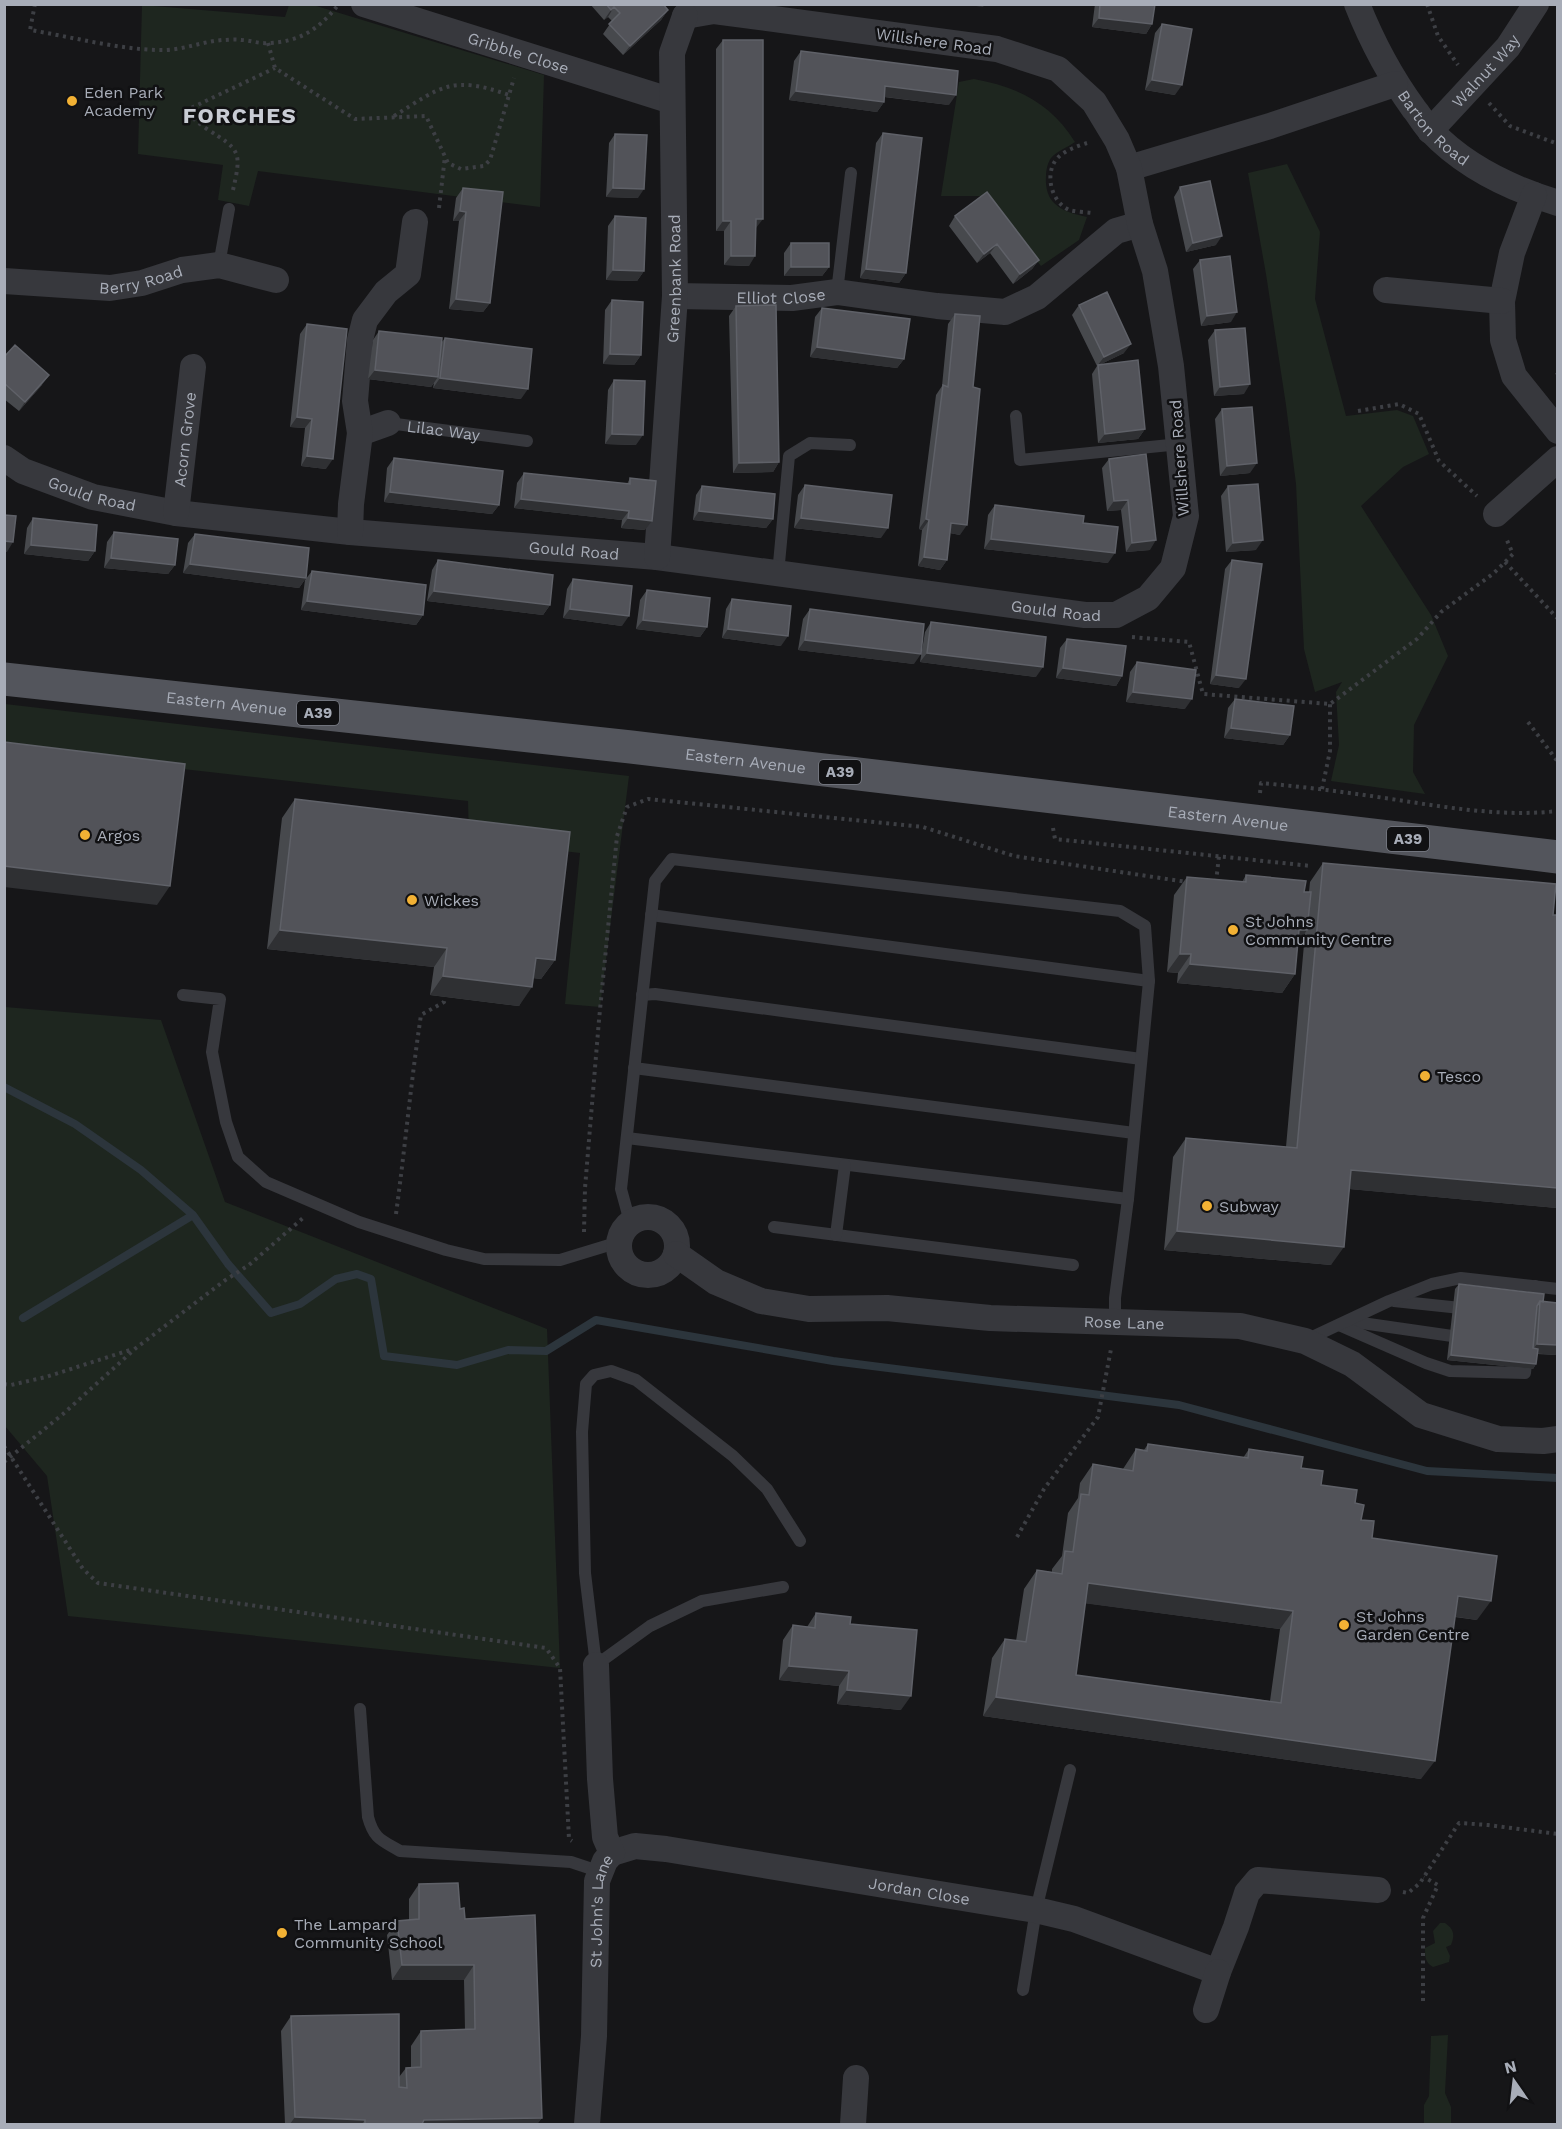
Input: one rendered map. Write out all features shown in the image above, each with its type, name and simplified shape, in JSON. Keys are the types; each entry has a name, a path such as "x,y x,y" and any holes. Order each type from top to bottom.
{"main road":[{"name":"Eastern Avenue","path":"4,679 643,748 1048,798 1557,856"}],"street":[{"name":"Gribble Close","path":"364,4 672,101"},
{"name":"Barton Road","path":"1357,4 1370,39 1395,84 1430,131 1458,154 1492,176 1546,199"},
{"name":"Walnut Way","path":"1430,131 1508,47 1536,4"},
{"name":"Greenbank Road","path":"657,557 675,296 672,53 680,10"},
{"name":"Willshere Road","path":"680,10 714,11 997,49 1058,69 1094,102 1130,168 1140,224 1155,271 1171,366 1180,444 1186,516 1173,568 1148,598"},
{"path":"1130,168 1270,126 1395,84"},
{"path":"1546,199 1512,253 1502,301 1503,340 1514,376 1557,429"},
{"path":"350,532 351,504 360,433 355,401 360,340 365,320 386,292 408,274 415,222"},
{"name":"Elliot Close","path":"675,296 792,298 837,292 886,300 1005,312 1037,297 1116,231 1140,224"},
{"name":"Berry Road","path":"4,281 110,288 142,283 182,270 219,265 276,280"},
{"path":"1386,290 1502,301"},
{"name":"Acorn Grove","path":"176,513 193,367"},
{"name":"Lilac Way","path":"360,433 388,423"},
{"name":"Gould Road","path":"4,458 23,471 93,497 176,513 350,532 657,557 1085,615 1116,615 1148,598"},
{"path":"1497,514 1557,459"},
{"path":"652,1217 670,1227 676,1236 676,1254 669,1267 660,1273 644,1275 634,1272 620,1257 625,1232 640,1218 652,1217"},
{"name":"Rose Lane","path":"676,1254 716,1282 761,1301 809,1309 887,1308 990,1318 1240,1326 1305,1341 1352,1364 1421,1415 1498,1439 1544,1441 1557,1439"},
{"name":"St John's Lane","path":"587,2124 594,2036 597,1881 606,1862 596,1665"},
{"name":"Jordan Close","path":"606,1862 635,1846 666,1849 1036,1910 1074,1919 1218,1972"},
{"path":"1206,2010 1247,1893 1258,1880 1378,1890"},
{"path":"853,2124 856,2078"}],"lane":[{"path":"837,292 851,173"},
{"path":"219,265 229,209"},
{"path":"1017,416 1020,460 1180,444"},
{"name":"Lilac Way","path":"388,423 527,441"},
{"path":"778,574 789,456 810,443 850,445"},
{"path":"183,995 220,999 212,1052 226,1122 238,1157 266,1182 359,1222 446,1250 484,1259 560,1260 625,1232 621,1189 655,881 672,859 1120,911 1145,926 1149,981 1128,1199 1115,1298 1115,1321"},
{"path":"651,915 1149,981"},
{"path":"642,994 1141,1059"},
{"path":"634,1068 1134,1133"},
{"path":"627,1138 1128,1199"},
{"path":"836,1235 845,1165"},
{"path":"774,1227 1073,1265"},
{"path":"1305,1341 1432,1284 1461,1278 1557,1289"},
{"path":"1344,1323 1426,1363 1450,1371 1525,1373 1526,1330 1535,1287"},
{"path":"1393,1301 1485,1310"},
{"path":"1344,1323 1474,1339"},
{"path":"783,1587 702,1601 650,1626 596,1665 585,1573 582,1432 586,1384 594,1375 611,1371 636,1380 733,1456 767,1489 800,1541"},
{"path":"360,1709 368,1817 372,1831 382,1841 400,1851 571,1862 606,1862"},
{"path":"1023,1990 1036,1910 1070,1770"}],"path":[{"path":"35,4 30,30 160,50 184,48 212,41 239,39 267,43 296,38 314,30 326,20 338,4"},
{"path":"1427,4 1438,36 1473,87 1510,126 1557,144"},
{"path":"267,43 275,68 355,118 426,116 448,164 461,169 484,166 490,160 521,54"},
{"path":"229,209 239,164 236,155 232,145 194,120 190,113 191,108 275,68"},
{"path":"394,117 431,92 454,84 482,86 509,95"},
{"path":"1092,213 1070,210 1058,203 1051,186 1051,175 1055,161 1066,153 1080,145 1114,135"},
{"path":"440,190 445,155"},
{"path":"1116,615 1113,635 1189,642 1203,694 1330,704 1417,639 1441,612 1494,573 1513,554 1497,514 1439,460 1419,414 1399,404 1358,411"},
{"path":"1505,562 1557,619"},
{"path":"1322,789 1330,751 1330,704"},
{"path":"1528,722 1557,762"},
{"path":"1260,794 1261,783 1322,789 1454,808 1532,814 1557,812"},
{"path":"1048,798 1055,839 1311,866"},
{"path":"393,1233 410,1084 421,1015 444,1002 445,997"},
{"path":"4,1461 63,1414 136,1348 224,1281 249,1265 319,1203"},
{"path":"4,1384 11,1385 46,1377 136,1348"},
{"path":"1017,1537 1044,1490 1098,1417 1105,1378"},
{"path":"4,1446 83,1569 98,1583 546,1648 560,1668 569,1839 606,1862"},
{"path":"1378,1890 1408,1893 1420,1883 1459,1823 1557,1834"},
{"path":"1423,2001 1422,1918 1438,1885 1424,1877"}],"shaded area":[{"path":"142,5 285,17 289,5 313,5 544,75 540,207 258,171 249,206 218,200 223,165 138,154"},
{"path":"974,79 1005,87 1032,99 1066,128 1075,142 1051,158 1046,171 1046,186 1048,194 1057,206 1070,213 1087,217 1079,240 1041,266 984,196 941,196 959,82"},
{"path":"1287,164 1320,232 1315,299 1346,416 1397,410 1413,416 1429,454 1403,467 1361,506 1431,615 1448,656 1414,725 1413,772 1425,794 1331,781 1339,745 1336,692 1342,682 1315,692 1304,649 1296,484 1266,274 1248,173"},
{"path":"5,704 629,776 600,1007 565,1004 580,853 469,840 468,801 5,749"},
{"path":"5,1007 161,1020 225,1202 547,1329 560,1668 68,1616 47,1476 5,1426"},
{"path":"1440,1923 1445,1923 1450,1928 1453,1938 1451,1945 1446,1947 1450,1956 1449,1962 1433,1967 1427,1961 1425,1948 1435,1943 1433,1931"},
{"path":"1448,2035 1445,2093 1451,2107 1451,2124 1424,2124 1424,2105 1429,2096 1431,2036"}],"building":[{"path":"606,4 663,4 668,10 630,46 609,24 620,13 614,7 611,10"},
{"path":"1100,4 1155,4 1152,24 1099,18"},
{"path":"1162,24 1192,29 1182,85 1152,80"},
{"path":"723,40 763,40 763,219 756,219 755,256 731,256 731,221 723,221"},
{"path":"801,51 958,71 956,95 885,86 884,102 796,91"},
{"path":"883,133 922,138 906,273 866,269"},
{"path":"615,134 647,135 644,189 613,188"},
{"path":"1210,181 1222,236 1193,243 1180,187"},
{"path":"463,188 503,192 490,303 456,299 466,212 460,211"},
{"path":"987,192 1039,260 1020,274 997,244 984,254 955,216"},
{"path":"615,216 646,218 644,271 613,270"},
{"path":"791,243 829,243 829,267 791,267"},
{"path":"1230,256 1237,312 1207,316 1200,260"},
{"path":"1107,292 1131,344 1104,357 1079,305"},
{"path":"612,300 643,302 641,355 610,354"},
{"path":"776,305 779,462 739,463 736,306"},
{"path":"822,308 910,319 904,359 817,347"},
{"path":"955,314 980,316 973,387 980,389 967,525 951,523 947,560 924,557 929,520 926,519 943,385 948,387"},
{"path":"307,324 347,329 333,459 307,456 312,419 297,417"},
{"path":"1245,328 1250,384 1220,387 1215,330"},
{"path":"379,331 442,338 438,377 375,370"},
{"path":"445,338 532,349 528,389 440,378"},
{"path":"15,345 49,375 25,402 4,383 4,357"},
{"path":"1138,360 1145,429 1105,434 1098,365"},
{"path":"614,380 645,381 643,435 612,434"},
{"path":"1252,407 1257,463 1227,466 1222,409"},
{"path":"1146,454 1156,540 1132,543 1128,500 1114,501 1109,459"},
{"path":"394,458 503,471 499,505 390,492"},
{"path":"524,473 630,484 630,478 656,481 652,521 628,518 629,511 521,499"},
{"path":"1258,484 1263,540 1233,543 1228,486"},
{"path":"805,485 892,495 888,528 801,518"},
{"path":"702,486 775,494 773,519 699,511"},
{"path":"995,505 1084,516 1083,523 1118,527 1115,553 991,539"},
{"path":"4,515 16,516 13,542 4,541"},
{"path":"33,518 97,525 95,551 31,545"},
{"path":"114,532 178,539 175,565 111,558"},
{"path":"195,534 309,548 306,578 190,564"},
{"path":"438,560 553,575 550,605 434,591"},
{"path":"1232,560 1262,564 1246,679 1216,675"},
{"path":"312,571 426,585 423,615 307,601"},
{"path":"573,579 632,586 629,616 570,609"},
{"path":"647,590 710,598 707,627 643,620"},
{"path":"732,599 791,606 788,636 728,629"},
{"path":"810,609 924,624 921,654 805,640"},
{"path":"931,622 1046,637 1043,667 927,653"},
{"path":"1067,639 1126,646 1122,676 1063,668"},
{"path":"1137,662 1196,670 1192,699 1133,692"},
{"path":"1235,699 1294,706 1290,735 1231,728"},
{"name":"Argos","path":"4,742 185,764 170,886 4,866"},
{"name":"Wickes","path":"295,799 570,832 555,960 536,958 532,987 443,976 447,948 280,930"},
{"name":"Tesco","path":"1323,863 1556,884 1553,915 1557,915 1557,1188 1351,1170 1344,1247 1177,1231 1186,1138 1297,1148"},
{"name":"St Johns Community Centre","path":"1246,875 1306,881 1304,892 1311,892 1307,930 1299,930 1295,974 1190,964 1191,954 1180,954 1187,877 1246,882"},
{"path":"1459,1284 1544,1294 1543,1302 1540,1301 1537,1306 1533,1348 1538,1349 1536,1364 1451,1355"},
{"path":"1540,1301 1557,1303 1557,1345 1537,1344"},
{"name":"St Johns Garden Centre","path":"1148,1444 1248,1458 1249,1449 1303,1457 1301,1468 1323,1471 1321,1485 1357,1490 1355,1503 1364,1505 1361,1520 1374,1521 1372,1538 1497,1556 1491,1601 1458,1596 1435,1761 996,1697 1005,1639 1026,1642 1037,1570 1062,1574 1065,1551 1073,1552 1081,1494 1089,1495 1093,1464 1133,1471 1136,1449 1147,1451","holes":["1088,1583 1293,1611 1281,1703 1076,1675"]},
{"path":"816,1613 851,1617 850,1624 917,1630 911,1696 847,1690 849,1671 789,1666 793,1625 815,1628"},
{"path":"458,1883 460,1909 464,1908 465,1919 535,1915 542,2118 424,2120 422,2124 365,2124 365,2120 295,2117 291,2016 399,2014 399,2087 407,2088 406,2068 421,2067 421,2031 475,2029 474,1965 402,1965 397,1921 419,1919 419,1884"}],"waterway":[{"path":"4,1087 75,1124 141,1170 193,1215 228,1264 271,1313 300,1304 336,1279 357,1274 371,1279 384,1356 457,1365 508,1350 546,1351 596,1320 833,1361 1179,1405 1427,1471 1558,1478"},
{"path":"23,1318 193,1215"}],"place":[{"name":"Eden Park Academy","path":"72,101"},
{"name":"Argos","path":"85,835"},
{"name":"Wickes","path":"412,900"},
{"name":"St Johns Community Centre","path":"1233,930"},
{"name":"Tesco","path":"1425,1076"},
{"name":"Subway","path":"1207,1206"},
{"name":"St Johns Garden Centre","path":"1344,1625"},
{"name":"The Lampard Community School","path":"282,1933"}],"district":[{"name":"FORCHES","path":"240,115"}]}
